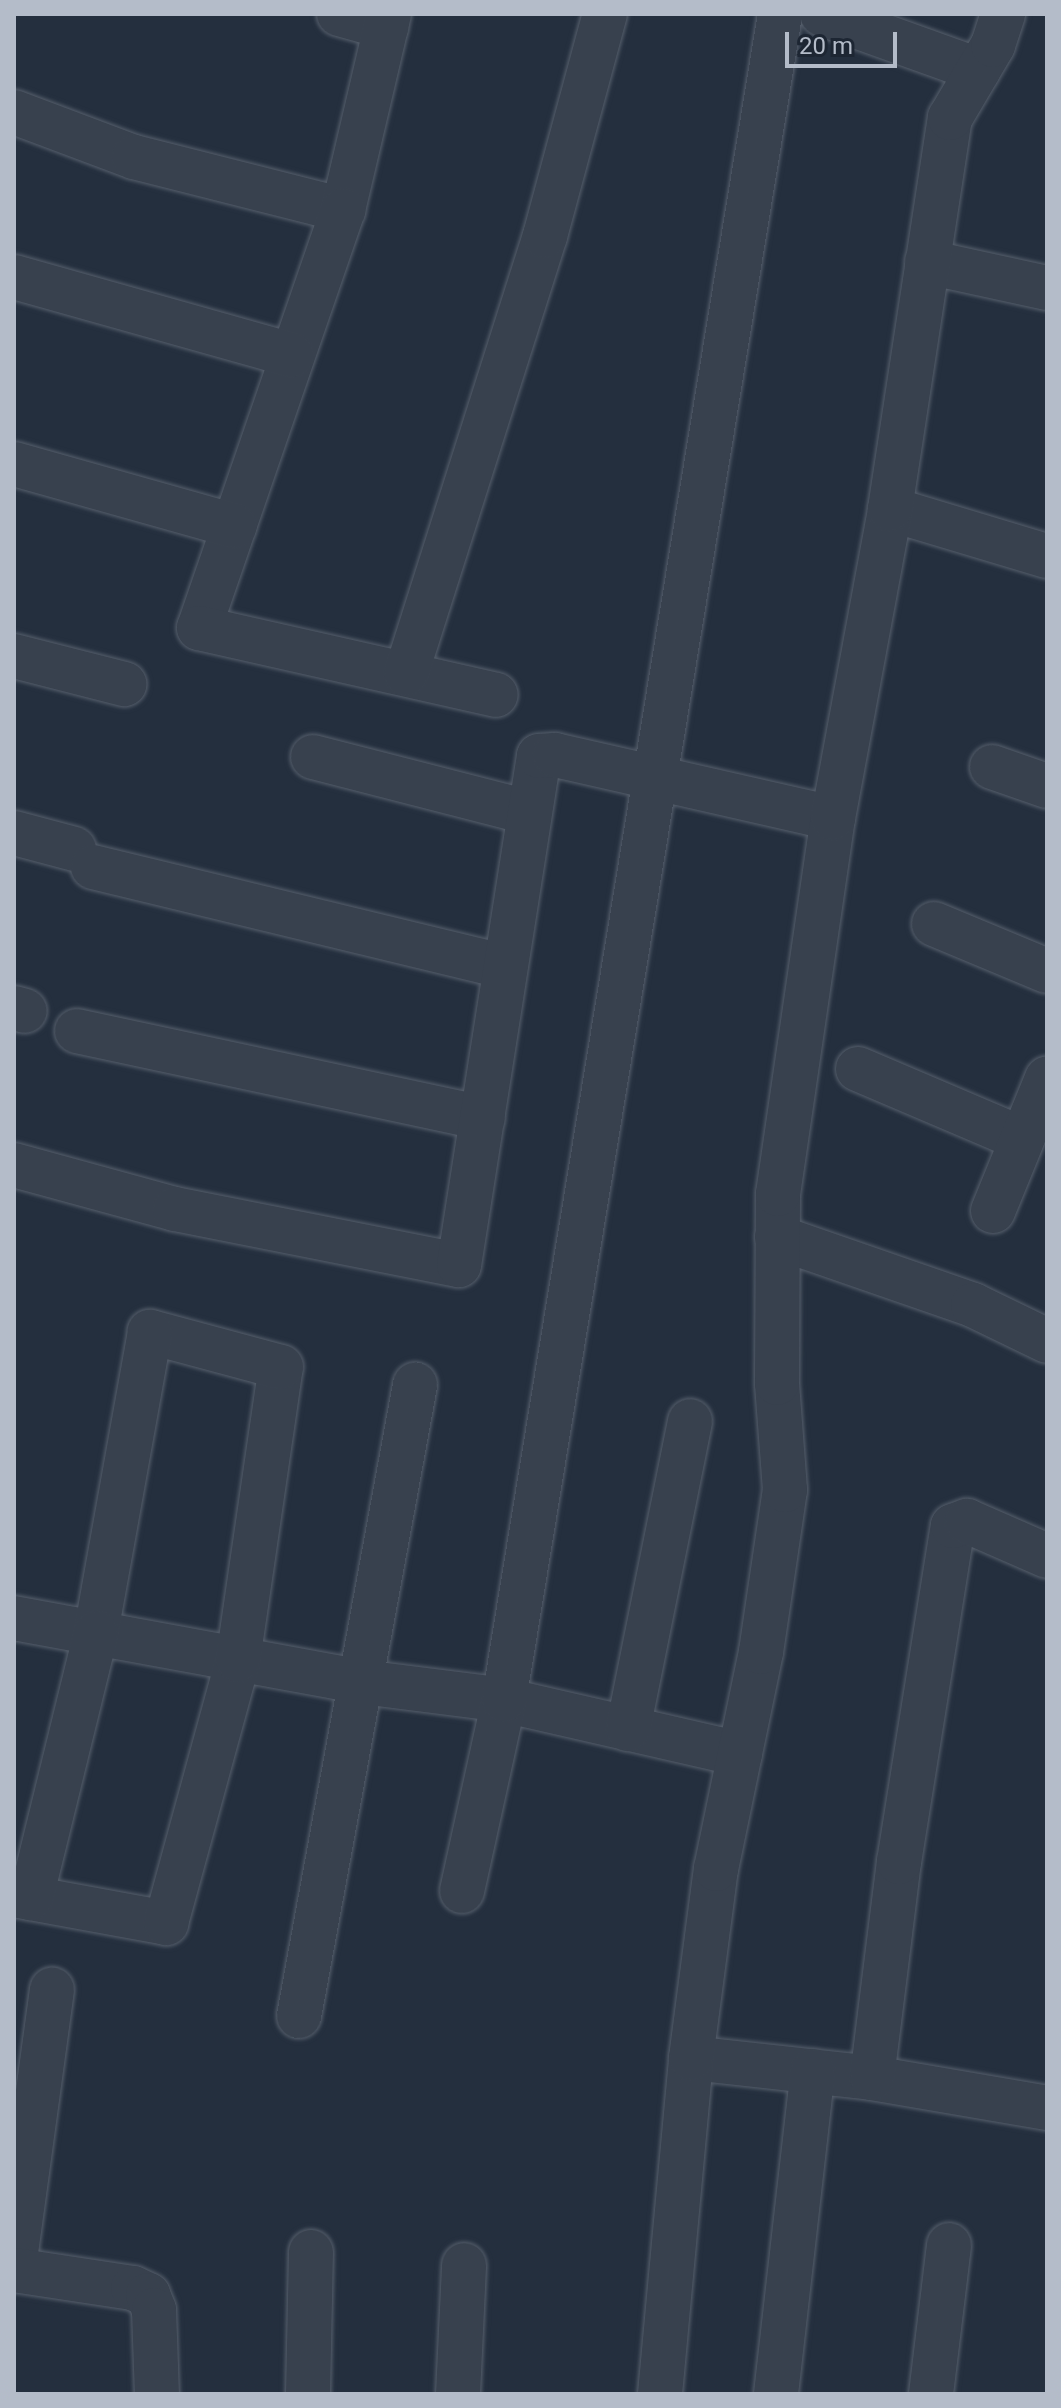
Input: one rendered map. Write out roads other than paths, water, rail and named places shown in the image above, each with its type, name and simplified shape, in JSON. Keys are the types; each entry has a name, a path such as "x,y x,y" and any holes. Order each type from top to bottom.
{"street":[{"path":"339,14 387,20 343,210 199,628 496,695"},
{"path":"406,674 545,236 605,14"},
{"path":"462,1891 504,1700 658,779 780,14"},
{"path":"822,14 978,70"},
{"path":"660,2394 691,2058 716,1869 740,1754 785,1490 777,1383 778,1194 833,818 890,509 950,118 978,70 1003,14"},
{"path":"14,112 134,157 343,210"},
{"path":"927,262 1047,288"},
{"path":"14,277 292,355"},
{"path":"14,464 234,526"},
{"path":"890,509 1047,556"},
{"path":"14,656 124,684"},
{"path":"14,1165 175,1209 459,1265 527,812 539,756 555,755 833,818"},
{"path":"313,757 527,812"},
{"path":"992,767 1047,786"},
{"path":"14,833 83,858 505,967"},
{"path":"934,924 1047,971"},
{"path":"77,1031 483,1118"},
{"path":"858,1069 1022,1139"},
{"path":"993,1211 1047,1079"},
{"path":"777,1237 973,1305 1047,1341"},
{"path":"150,1332 281,1367 238,1660 166,1923 23,1896 96,1633 150,1332"},
{"path":"299,2016 415,1385"},
{"path":"628,1729 690,1421"},
{"path":"872,2078 899,1862 953,1526 976,1524 1047,1556"},
{"path":"14,1618 362,1682 504,1700 740,1754"},
{"path":"52,1990 14,2269 133,2288 148,2295 154,2310 157,2394"},
{"path":"691,2058 872,2078 1047,2108"},
{"path":"776,2394 813,2071"},
{"path":"931,2394 949,2245"},
{"path":"308,2394 311,2252"},
{"path":"458,2394 464,2265"}]}
